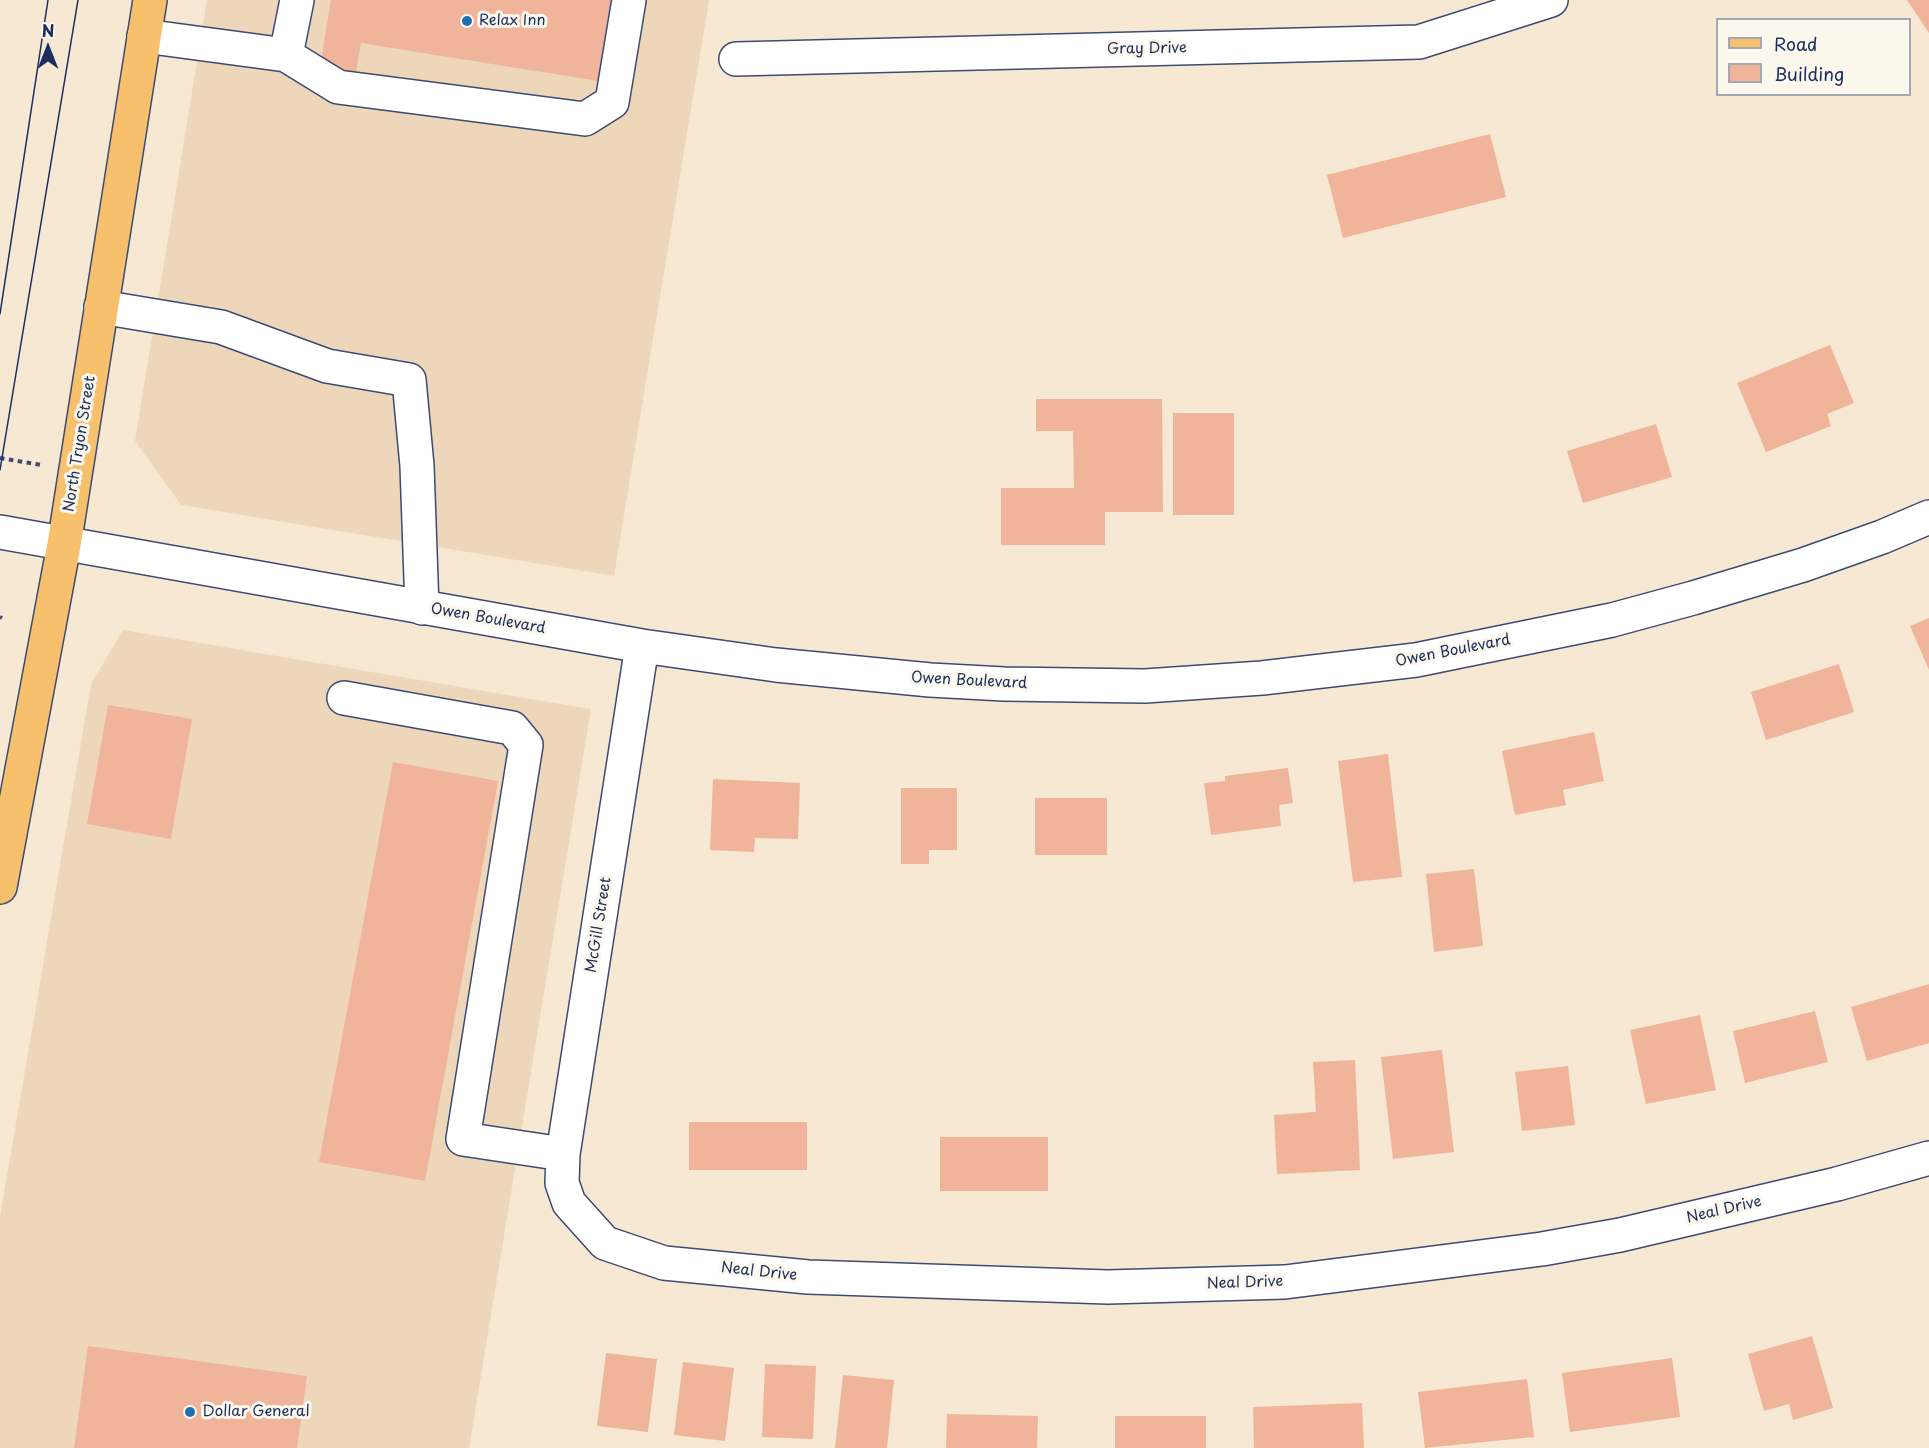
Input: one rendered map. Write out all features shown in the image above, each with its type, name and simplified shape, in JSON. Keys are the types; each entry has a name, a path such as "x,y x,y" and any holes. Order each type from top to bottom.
{"main road":[{"name":"North Tryon Street","path":"0,887 64,544 150,0"}],"street":[{"path":"286,55 297,0"},
{"path":"144,36 286,55 338,87 585,119 612,102 629,0"},
{"name":"Gray Drive","path":"736,59 1419,42 1551,0"},
{"path":"102,307 221,327 327,366 409,380 417,466 422,608"},
{"name":"Owen Boulevard","path":"0,532 642,646 776,665 930,680 1004,684 1145,686 1262,678 1416,660 1612,620 1803,565 1882,537 1929,517"},
{"name":"McGill Street","path":"569,1203 562,1183 563,1154 642,646"},
{"path":"344,698 512,728 526,745 463,1139 563,1154"},
{"name":"Neal Drive","path":"569,1203 605,1243 663,1263 808,1277 978,1284 1108,1287 1285,1282 1463,1261 1620,1235 1837,1184 1929,1158"}],"path":[{"path":"0,458 44,465"}],"shaded area":[{"path":"207,0 709,0 614,576 181,505 135,441"},
{"path":"123,630 591,709 469,1448 0,1448 0,1217 91,684"}],"building":[{"name":"Relax Inn","path":"331,0 611,0 598,81 361,43 356,73 320,67"},
{"path":"1907,0 1929,0 1929,33"},
{"path":"1490,134 1506,197 1343,238 1327,175"},
{"path":"1830,345 1854,403 1827,414 1831,426 1766,452 1737,383"},
{"path":"1036,399 1162,399 1163,512 1105,512 1105,545 1001,545 1001,488 1074,488 1073,431 1036,431"},
{"path":"1173,413 1234,413 1234,515 1173,515"},
{"path":"1656,424 1672,477 1583,503 1567,451"},
{"path":"1929,618 1929,670 1910,626"},
{"path":"1839,664 1854,712 1766,740 1751,692"},
{"path":"108,705 192,719 171,839 87,824"},
{"path":"1594,732 1604,781 1563,790 1566,805 1515,815 1502,751"},
{"path":"1388,754 1402,877 1353,882 1338,761"},
{"path":"393,762 498,781 425,1181 319,1162"},
{"path":"1288,768 1293,803 1279,805 1281,826 1211,835 1204,783 1225,781 1225,776"},
{"path":"713,779 800,783 798,839 755,838 754,852 710,850"},
{"path":"901,788 957,788 957,850 929,850 929,864 901,864"},
{"path":"1035,798 1107,798 1107,855 1035,855"},
{"path":"1474,869 1483,946 1434,952 1426,874"},
{"path":"1929,984 1929,1043 1867,1061 1851,1007"},
{"path":"1815,1011 1828,1062 1745,1083 1733,1031"},
{"path":"1700,1015 1716,1090 1646,1104 1630,1030"},
{"path":"1442,1050 1454,1152 1393,1159 1381,1057"},
{"path":"1355,1060 1360,1170 1277,1174 1274,1115 1316,1112 1313,1062"},
{"path":"1568,1066 1575,1125 1522,1131 1515,1072"},
{"path":"689,1122 807,1122 807,1170 689,1170"},
{"path":"940,1137 1048,1137 1048,1191 940,1191"},
{"path":"1812,1336 1833,1408 1793,1420 1789,1404 1764,1411 1748,1354"},
{"name":"Dollar General","path":"88,1346 307,1376 297,1448 74,1448"},
{"path":"606,1353 657,1359 648,1432 597,1426"},
{"path":"1672,1358 1680,1417 1570,1432 1562,1373"},
{"path":"683,1362 734,1368 725,1441 674,1435"},
{"path":"765,1364 816,1366 813,1439 762,1437"},
{"path":"843,1375 894,1380 887,1448 835,1448"},
{"path":"1527,1379 1534,1437 1425,1448 1418,1392"},
{"path":"1362,1403 1364,1448 1254,1448 1253,1407"},
{"path":"947,1414 1038,1416 1037,1448 946,1448"},
{"path":"1115,1416 1206,1416 1206,1448 1115,1448"}],"tram line":[{"path":"0,314 48,0"},
{"path":"0,470 78,0"}],"place":[{"name":"Relax Inn","path":"467,21"},
{"name":"Dollar General","path":"190,1412"}]}
